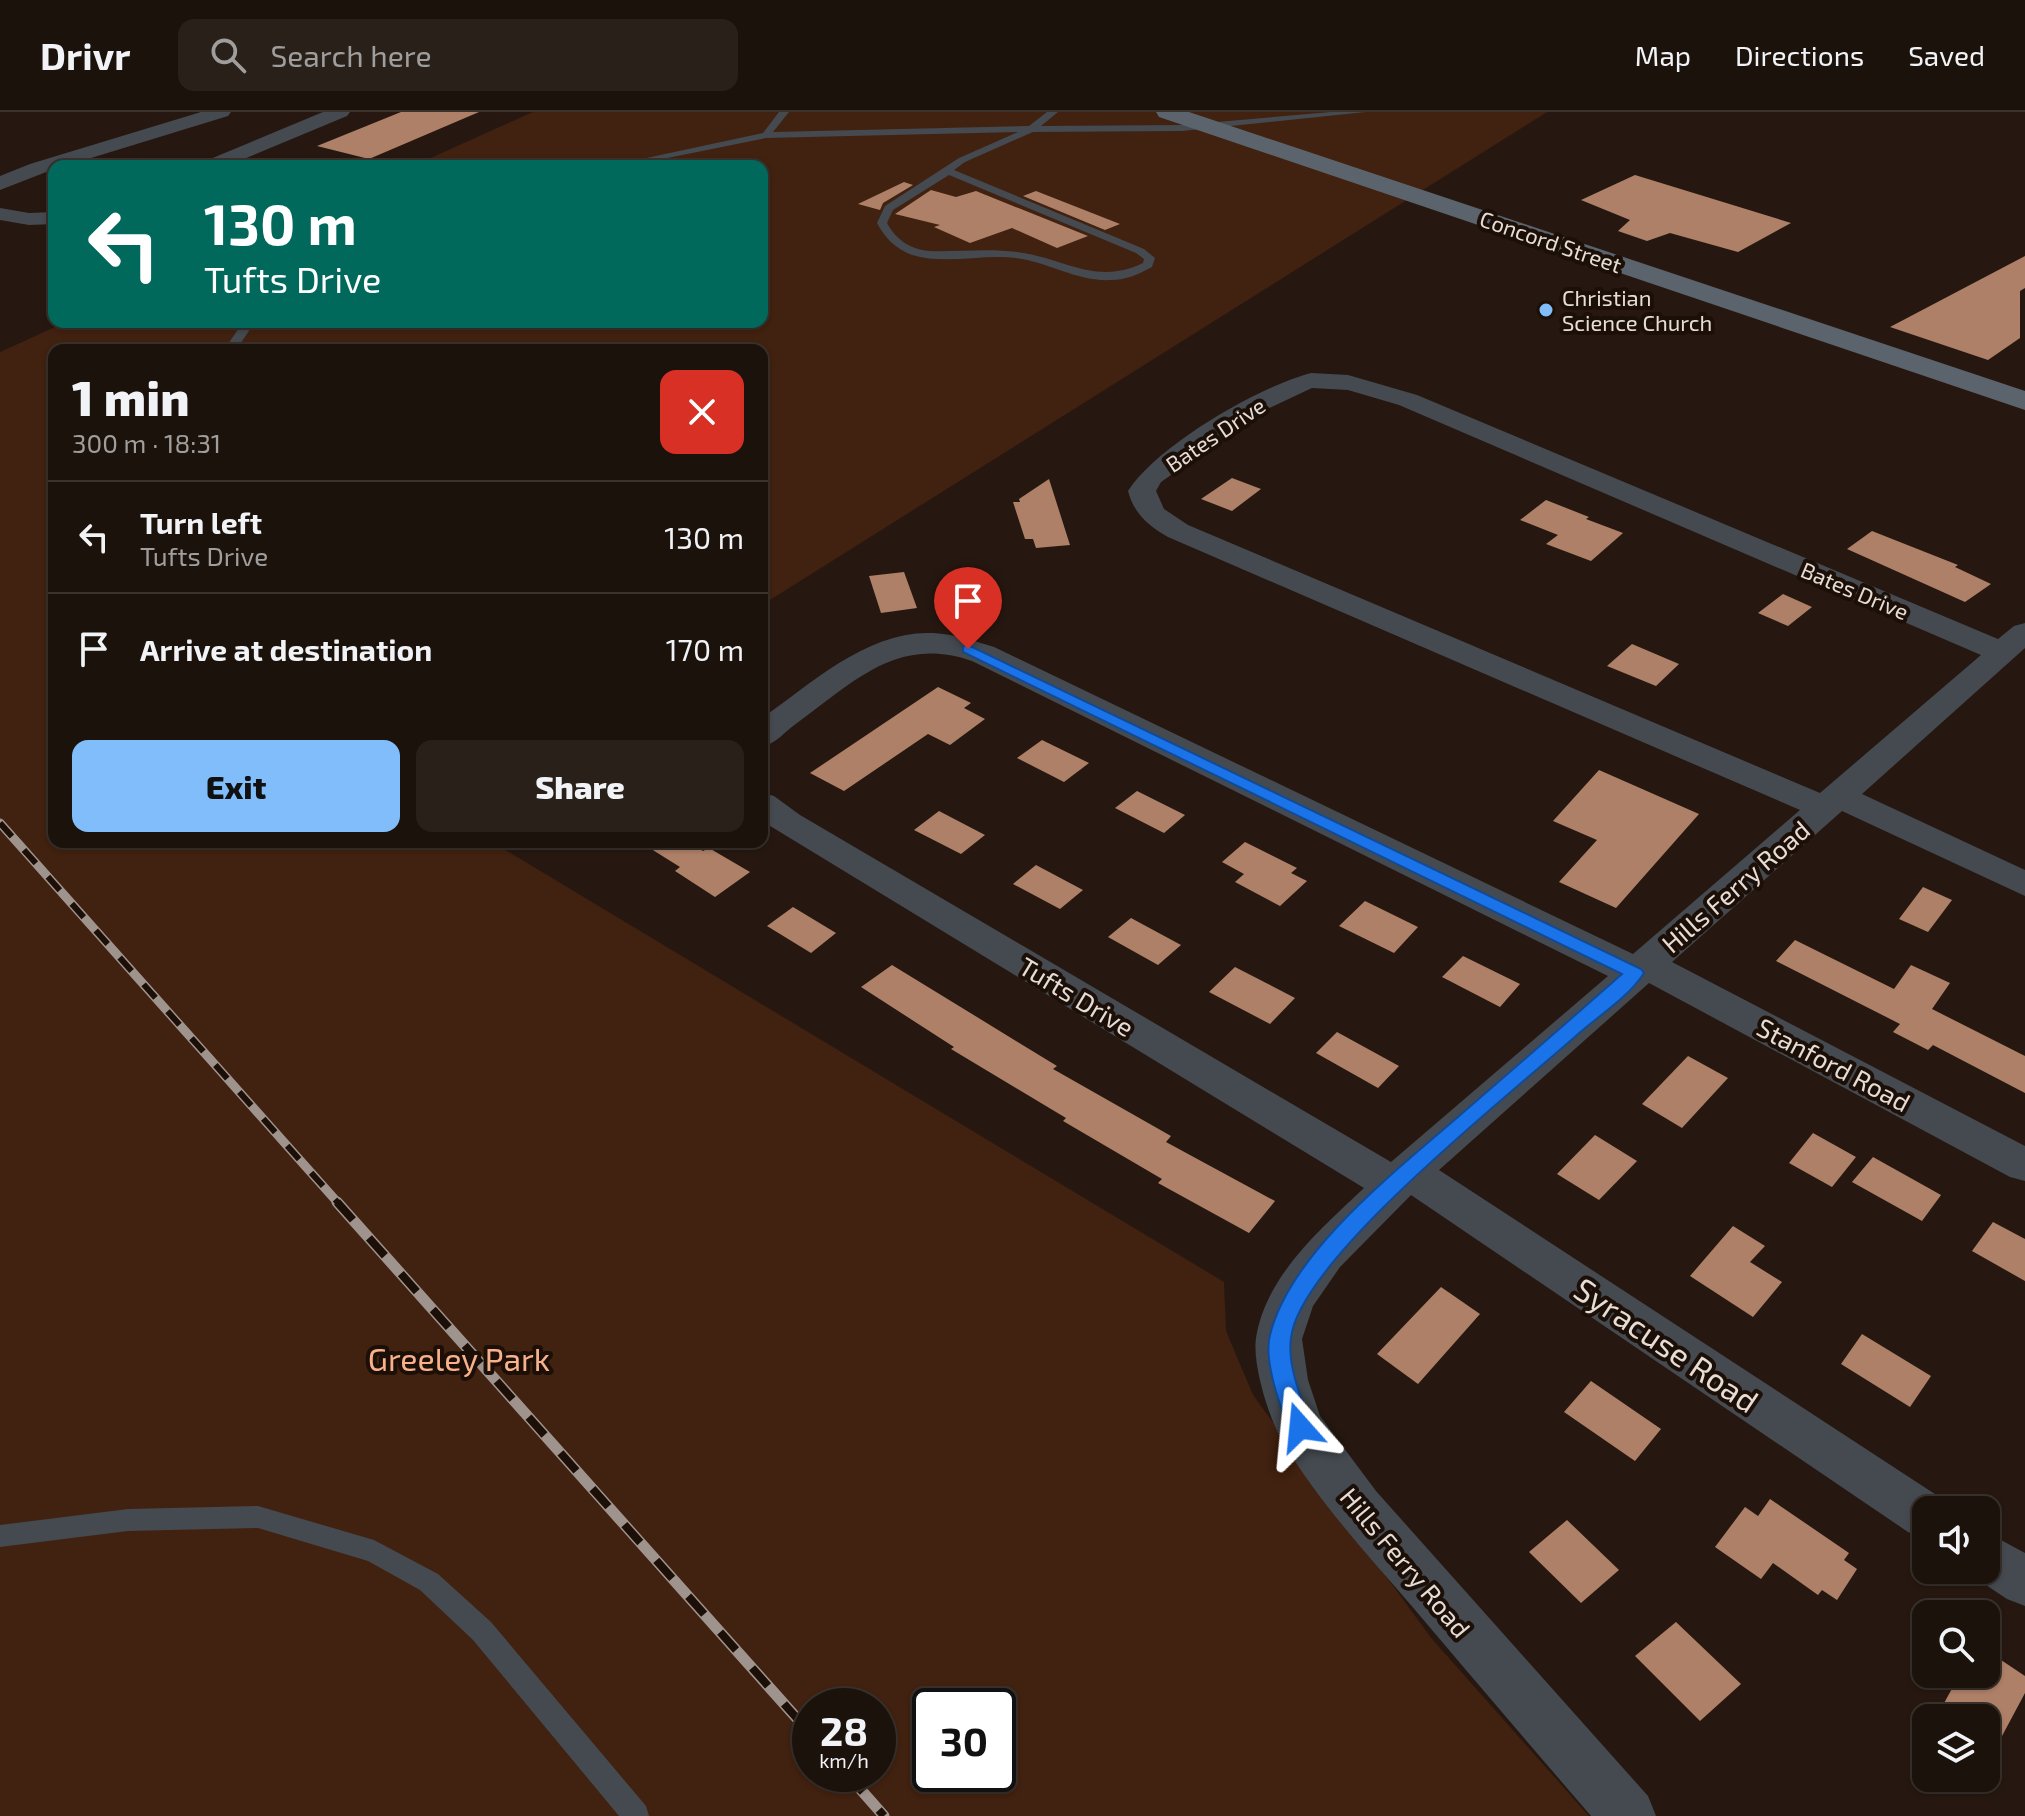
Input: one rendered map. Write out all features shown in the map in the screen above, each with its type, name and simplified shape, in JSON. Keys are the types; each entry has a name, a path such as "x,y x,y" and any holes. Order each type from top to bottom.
{"main road":[{"name":"Concord Street","path":"1167,112 2025,401"}],"street":[{"path":"63,160 221,112"},
{"path":"224,160 340,112"},
{"path":"0,184 48,165"},
{"path":"0,214 29,219 48,218"},
{"name":"Bates Drive","path":"1831,802 1178,531 1156,519 1144,506 1142,491 1151,477 1271,395 1311,381 1363,385 1408,400 2013,642"},
{"path":"768,730 863,663 888,650 918,642 952,644 983,654 1639,968"},
{"name":"Hills Ferry Road","path":"1628,1816 1367,1518 1300,1427 1284,1380 1279,1339 1292,1299 1324,1254 1401,1179 2013,642"},
{"path":"1831,802 2025,884"},
{"name":"Tufts Drive","path":"768,808 788,823 1401,1179"},
{"name":"Stanford Road","path":"1639,968 2025,1165"},
{"name":"Syracuse Road","path":"1401,1179 1912,1507"},
{"path":"2000,1565 2025,1582"}],"lane":[{"path":"766,135 784,112"},
{"path":"948,171 1140,251 1150,258 1148,265 1122,277 1085,276 1033,257 1014,254 917,253 900,246 888,236 882,223 889,208 985,147 1031,129 1053,112"},
{"path":"643,160 766,135 1209,126 1361,112"},
{"path":"0,1536 128,1520 258,1517 374,1551 429,1582 482,1631 636,1816"}],"green space":[{"name":"Greeley Park","path":"533,112 1547,112 768,601 768,344 48,344 48,848 502,848 1224,1282 1226,1331 1253,1395 1432,1639 1589,1816 0,1816 0,352 53,328 768,328 768,160 426,160"}],"building":[{"path":"401,112 479,112 369,159 317,146"},
{"path":"1635,175 1791,223 1738,252 1670,233 1647,241 1618,231 1630,220 1581,200"},
{"path":"904,182 913,185 883,203 880,210 858,204"},
{"path":"931,190 956,197 976,191 1088,236 1057,248 1012,228 970,243 934,227 940,225 895,214"},
{"path":"1036,191 1120,224 1105,230 1023,196"},
{"path":"2025,256 2025,288 2020,291 2020,338 1988,360 1890,327"},
{"path":"1232,478 1261,489 1232,511 1201,499"},
{"path":"1049,479 1070,545 1036,548 1033,539 1025,539 1013,502 1020,502 1019,499"},
{"path":"1546,500 1623,533 1591,561 1546,544 1558,535 1520,520"},
{"path":"1872,531 1958,565 1955,567 1991,584 1965,602 1847,549"},
{"path":"904,572 917,608 881,613 869,576"},
{"path":"1783,594 1812,607 1788,626 1758,613"},
{"path":"1632,644 1679,664 1656,686 1607,666"},
{"path":"938,687 971,703 964,708 985,719 950,745 928,734 844,791 810,773"},
{"path":"1042,740 1089,763 1064,782 1017,758"},
{"path":"1599,770 1699,814 1616,908 1559,882 1597,840 1553,821"},
{"path":"1137,791 1185,815 1164,833 1115,808"},
{"path":"939,811 985,835 961,854 914,830"},
{"path":"1245,842 1297,868 1291,873 1307,881 1280,906 1235,882 1244,874 1222,862"},
{"path":"650,848 698,848 703,851 709,848 750,872 715,897 675,871 680,867"},
{"path":"1036,865 1083,890 1060,909 1013,884"},
{"path":"1923,887 1952,900 1928,932 1899,919"},
{"path":"1365,901 1418,927 1394,953 1339,926"},
{"path":"793,907 836,933 811,953 767,926"},
{"path":"1131,918 1181,945 1158,965 1108,937"},
{"path":"1795,940 1894,989 1911,965 1950,983 1932,1009 2025,1056 2025,1093 1933,1045 1928,1050 1893,1032 1900,1024 1776,961"},
{"path":"1463,956 1520,984 1500,1007 1442,977"},
{"path":"892,965 1057,1066 1053,1069 1171,1136 1166,1142 1275,1201 1249,1233 1158,1183 1162,1179 1063,1121 1066,1118 951,1049 954,1047 861,987"},
{"path":"1235,967 1295,998 1270,1024 1209,992"},
{"path":"1337,1032 1399,1066 1378,1088 1316,1053"},
{"path":"1688,1056 1728,1078 1682,1128 1642,1104"},
{"path":"1813,1133 1856,1157 1832,1187 1789,1163"},
{"path":"1595,1135 1637,1161 1599,1200 1557,1174"},
{"path":"1873,1157 1941,1195 1922,1221 1852,1182"},
{"path":"1993,1222 2025,1239 2025,1281 1972,1251"},
{"path":"1733,1226 1765,1246 1750,1262 1782,1282 1753,1317 1690,1276"},
{"path":"1441,1287 1480,1314 1418,1384 1377,1354"},
{"path":"1862,1334 1931,1376 1910,1407 1841,1364"},
{"path":"1591,1381 1661,1429 1635,1461 1564,1412"},
{"path":"1770,1499 1849,1553 1844,1560 1857,1569 1837,1600 1822,1590 1818,1595 1773,1563 1761,1579 1715,1547 1745,1507 1758,1516"},
{"path":"1567,1520 1619,1570 1581,1603 1529,1552"},
{"path":"1676,1622 1741,1684 1700,1721 1635,1656"},
{"path":"2000,1659 2025,1676 2025,1693 2000,1740 2000,1704 1944,1704 1952,1688 2000,1688"}],"railway":[{"path":"0,823 339,1204"},
{"path":"337,1202 792,1713"},
{"path":"863,1792 884,1816"}],"place":[{"name":"Christian Science Church","path":"1546,310"}],"route":[{"path":"968,649 1635,973 1394,1185 1324,1254 1292,1299 1279,1339 1284,1380 1300,1427"}]}
